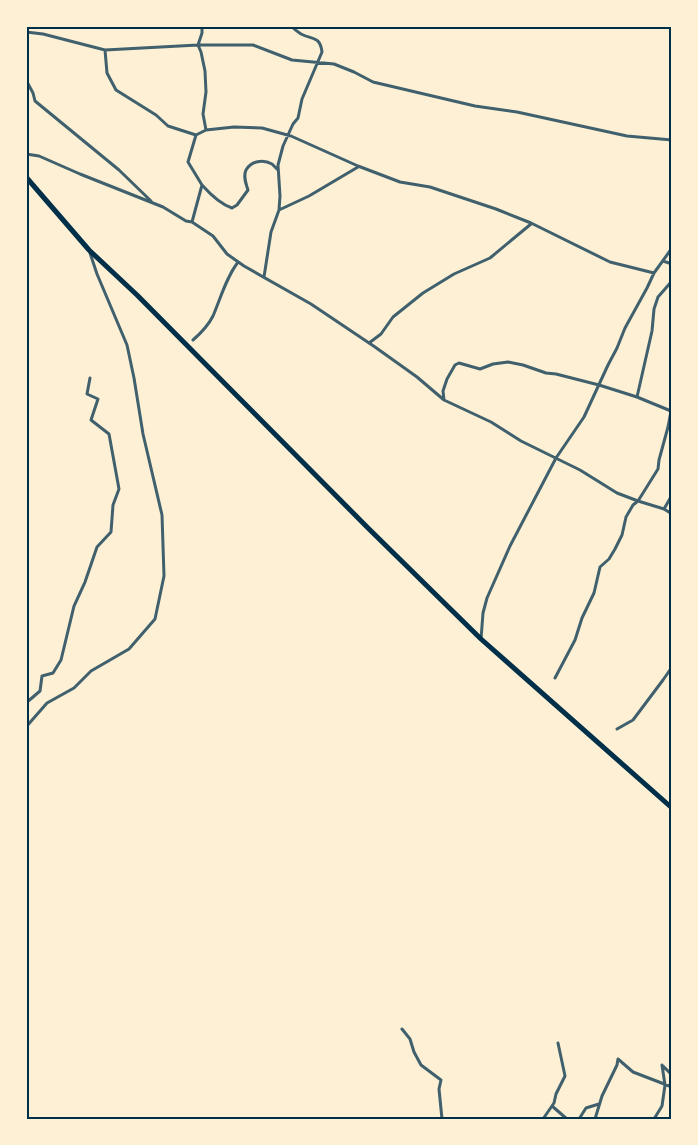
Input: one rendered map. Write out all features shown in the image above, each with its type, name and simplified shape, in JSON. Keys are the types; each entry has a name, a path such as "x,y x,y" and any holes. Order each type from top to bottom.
{"main road":[{"path":"26,178 89,250 137,295 480,640 672,808"}],"street":[{"path":"202,26 198,46 205,71 206,92 203,114 206,130"},
{"path":"264,276 271,232 280,196 278,165 283,146 298,118 302,99 322,52 322,45 315,38 302,35 291,26"},
{"path":"26,32 43,34 105,50 253,45 292,60 334,64 373,82 475,106 540,116 566,124 627,136 672,140"},
{"path":"105,50 108,73 116,90 156,115 168,126 196,135 206,130 234,127 262,128 296,138 358,166 400,182 430,187 496,209 531,223 610,262 654,273"},
{"path":"26,80 33,93 34,101 119,170 152,203"},
{"path":"196,135 188,162 202,185 211,195 226,206 232,208 237,206 248,190 245,180 246,170 252,163 261,161 272,164 278,171"},
{"path":"26,154 39,156 163,207 186,221 192,222 213,236 227,254 238,262 311,304 417,377 444,400 491,422 521,441 580,470 617,493 638,502 664,509 672,514"},
{"path":"278,210 309,196 358,166"},
{"path":"192,222 202,185"},
{"path":"369,343 381,334 393,317 423,293 461,270 490,258 531,223"},
{"path":"480,640 487,598 510,546 556,458 584,417 625,328 654,273 672,248"},
{"path":"26,727 47,703 74,688 91,672 129,649 155,618 164,576 162,515 142,434 127,345 89,250"},
{"path":"662,261 672,264"},
{"path":"193,340 205,328 212,317 228,278 238,262"},
{"path":"637,397 652,331 654,309 658,297 672,281"},
{"path":"444,400 443,391 455,364 459,363 480,369 493,364 508,362 600,385 637,397 670,411"},
{"path":"26,703 40,691 42,676 53,673 60,660 74,606 86,582 98,547 111,532 113,505 119,489 109,434 91,420 98,399 87,394 90,378"},
{"path":"555,678 575,640 582,618 594,593 600,567 615,550 622,535 626,517 633,505 638,502 658,469 672,406"},
{"path":"664,509 672,494"},
{"path":"617,729 632,720 672,666"},
{"path":"402,1029 410,1039 421,1065 441,1080 439,1089 442,1119"},
{"path":"543,1119 554,1103 556,1094 565,1076 558,1042"},
{"path":"594,1119 618,1059 634,1072 672,1087"},
{"path":"654,1119 662,1106 665,1085 662,1065 672,1075"},
{"path":"579,1119 586,1108 599,1104"},
{"path":"552,1106 567,1119"}]}
